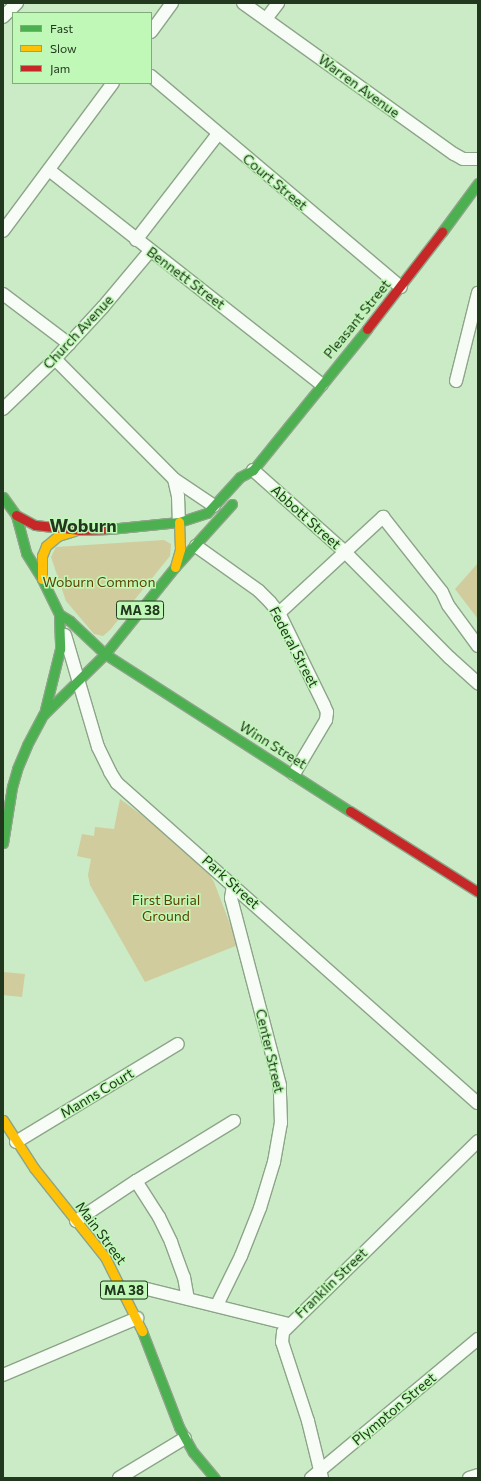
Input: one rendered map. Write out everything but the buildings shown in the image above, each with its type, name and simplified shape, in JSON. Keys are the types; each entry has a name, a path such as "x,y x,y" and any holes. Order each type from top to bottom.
{"main road":[{"name":"Pleasant Street","path":"179,522 201,516 214,506 240,477 253,470 401,287 478,183"},
{"name":"Pleasant Street","path":"248,485 253,477 253,470"},
{"name":"MA 38","path":"3,497 16,515 35,525 80,530 139,527 179,522 180,549 175,567 105,654 43,715"},
{"path":"175,567 196,546 238,497"},
{"path":"3,514 16,515"},
{"name":"MA 38","path":"3,843 6,798 22,756 43,715 60,648 58,614 42,578 22,543 16,515"},
{"path":"42,578 42,556 46,546 58,536 80,530"},
{"name":"Winn Street","path":"58,614 70,621 105,654 478,892"},
{"name":"Main Street","path":"3,1120 16,1142 105,1257 125,1291 137,1318 173,1413 185,1438 214,1478"}],"street":[{"path":"3,16 17,3"},
{"path":"152,31 172,3"},
{"name":"Warren Avenue","path":"243,3 454,154 463,159 478,159"},
{"path":"266,19 278,3"},
{"name":"Court Street","path":"152,77 401,287"},
{"path":"3,231 112,84"},
{"path":"136,240 218,134"},
{"name":"Bennett Street","path":"49,170 322,385"},
{"name":"Church Avenue","path":"3,409 69,344 103,307 150,251"},
{"path":"456,381 478,293"},
{"path":"3,294 69,344"},
{"path":"55,359 174,479 214,506"},
{"name":"Abbott Street","path":"253,470 345,552 279,614"},
{"path":"174,479 178,496 179,522"},
{"path":"478,646 448,605 442,592 383,517 345,552 450,658 478,683"},
{"name":"Federal Street","path":"196,546 262,593 279,614 327,712 323,725 294,774"},
{"name":"Park Street","path":"58,614 79,679 98,747 110,772 117,782 478,1103"},
{"name":"Center Street","path":"217,1306 245,1248 260,1208 278,1146 281,1119 280,1089 273,1054 230,898 233,885"},
{"name":"Manns Court","path":"16,1142 178,1044"},
{"path":"76,1221 136,1181 234,1121"},
{"name":"Franklin Street","path":"125,1291 143,1288 288,1324 478,1141"},
{"path":"136,1181 159,1217 171,1242 184,1278 188,1299"},
{"path":"3,1376 137,1318"},
{"path":"288,1324 283,1332 282,1342 305,1409 321,1474"},
{"name":"Plympton Street","path":"311,1478 321,1474 478,1339"},
{"path":"119,1478 185,1438"},
{"path":"468,1478 478,1475"}],"green space":[{"name":"Woburn Common","path":"164,540 171,544 170,556 110,630 103,636 94,634 66,601 51,557 56,547"},
{"path":"478,563 478,619 455,589"},
{"name":"First Burial Ground","path":"120,799 154,824 207,871 214,882 238,945 145,982 90,885 88,875 91,859 77,856 82,834 94,836 95,827 114,829"},
{"path":"3,972 25,974 22,997 3,995"}],"traffic: fast":[{"path":"442,232 478,183"},
{"path":"109,529 179,522 207,513 240,477 253,470 367,329"},
{"path":"3,497 16,515 26,553 42,579 59,614 60,649 44,714"},
{"path":"3,843 12,787 17,769 27,745 43,715 105,654 175,567 232,504"},
{"path":"59,614 70,621 105,654 350,811"},
{"path":"142,1331 179,1427 193,1452 215,1478"}],"traffic: slow":[{"path":"175,567 180,549 179,522"},
{"path":"42,579 42,556 46,546 58,536 74,531"},
{"path":"3,1120 34,1168 105,1257 142,1331"}],"traffic: jam":[{"path":"367,329 442,232"},
{"path":"16,515 35,525 80,530 109,529"},
{"path":"350,811 478,892"}],"district":[{"name":"Woburn","path":"83,525"}]}
